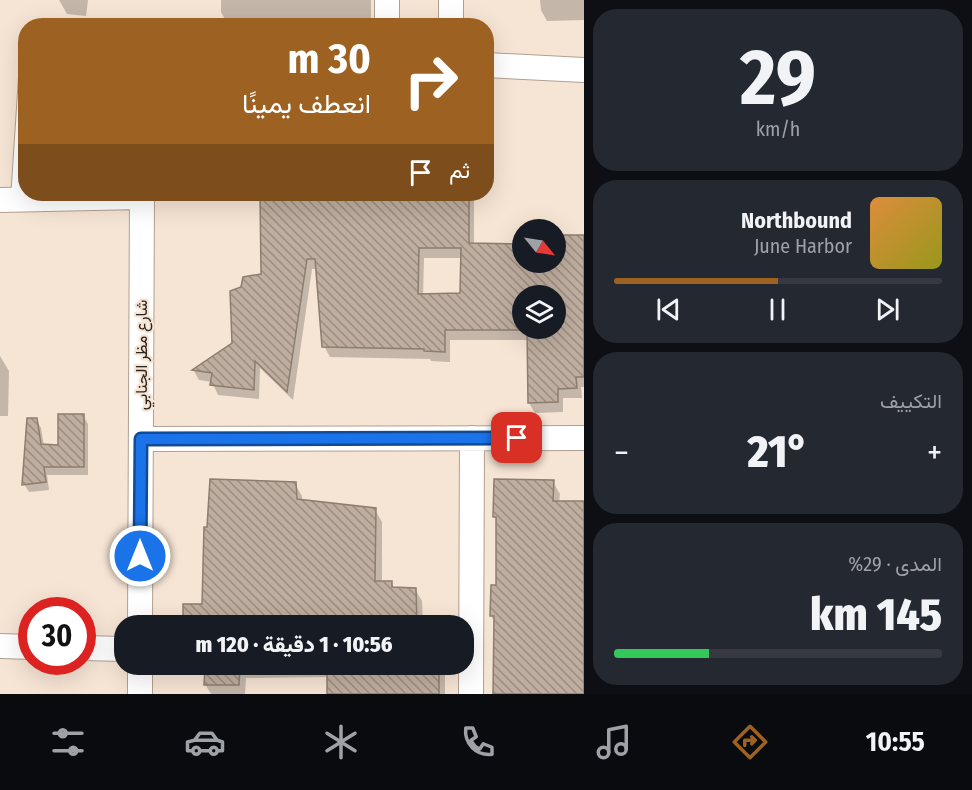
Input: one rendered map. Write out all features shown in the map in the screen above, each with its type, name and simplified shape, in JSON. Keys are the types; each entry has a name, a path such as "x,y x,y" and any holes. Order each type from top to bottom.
{"street":[{"path":"387,0 387,18"},
{"path":"451,0 451,18"},
{"path":"494,65 584,70"},
{"name":"شارع مظر الجنابي","path":"140,615 141,201"},
{"path":"471,694 472,438"},
{"path":"141,439 584,438"},
{"path":"0,646 18,647"},
{"path":"96,648 114,649"},
{"path":"140,675 140,694"}],"lane":[{"path":"9,200 18,126"}],"building":[{"path":"260,201 469,201 469,243 512,244 512,273 566,273 566,235 584,235 584,377 576,377 577,388 558,389 558,402 528,403 527,339 566,339 566,285 512,285 512,330 445,330 445,352 424,351 424,349 322,347 315,259 307,259 287,392 255,361 254,390 210,385 212,373 192,370 232,343 230,291 241,287 243,277 261,274","holes":["419,248 461,248 460,293 418,294"]},
{"path":"58,414 84,414 84,467 44,467 46,482 22,485 27,418 37,418 41,444 58,445"},
{"path":"210,479 296,482 297,499 376,508 375,581 392,581 392,587 416,588 417,615 183,615 183,604 202,604 204,527 207,527"},
{"path":"494,479 554,480 553,501 584,501 584,694 493,694 494,616 490,616 491,585 496,585"},
{"path":"205,675 240,675 239,685 204,685"},
{"path":"327,675 439,675 439,694 327,694"}],"route":[{"path":"140,556 141,439 517,438"}]}
